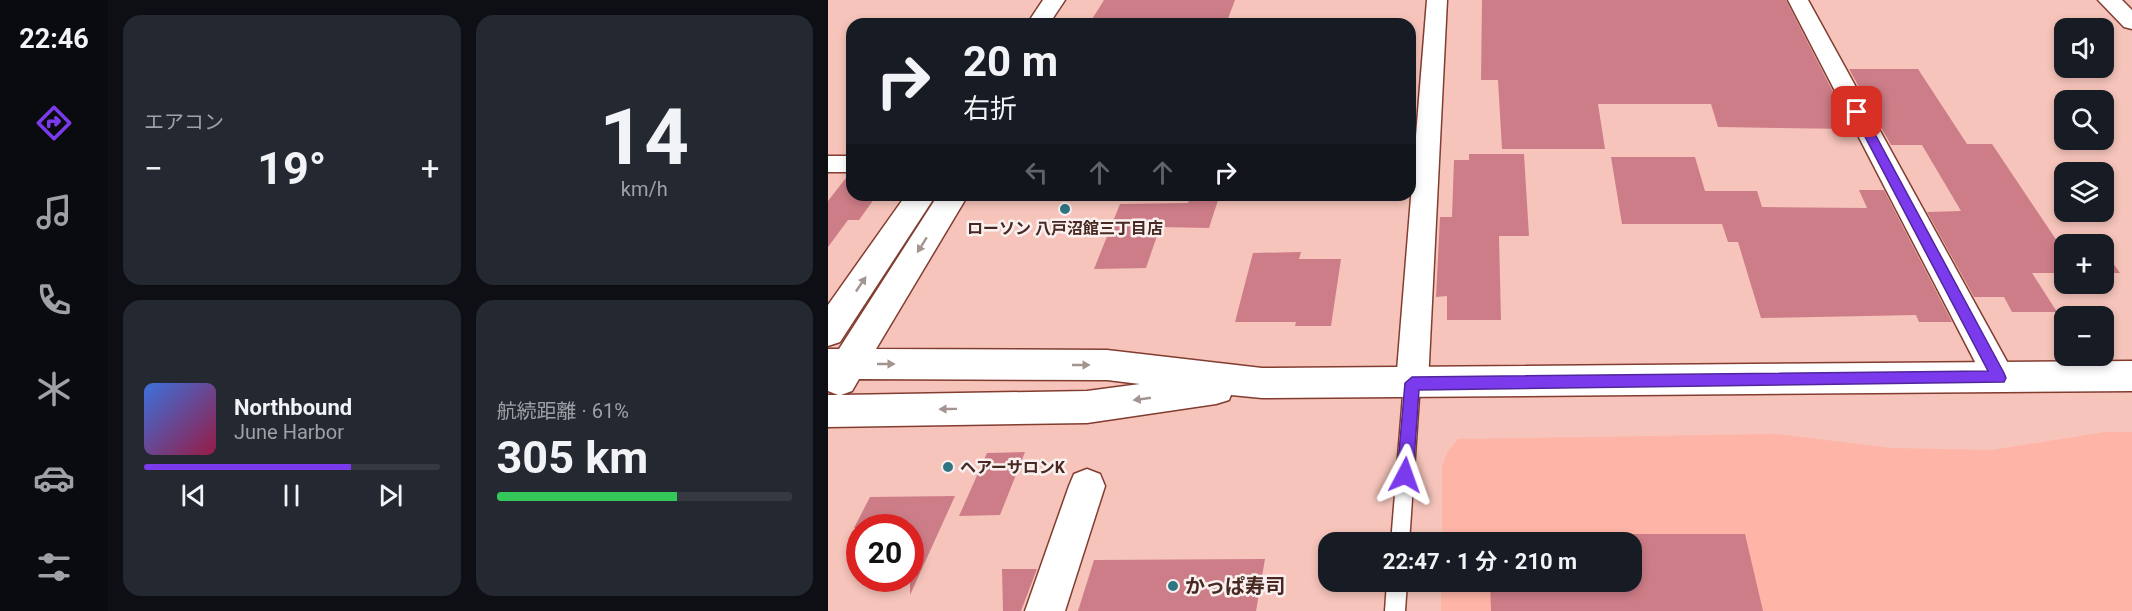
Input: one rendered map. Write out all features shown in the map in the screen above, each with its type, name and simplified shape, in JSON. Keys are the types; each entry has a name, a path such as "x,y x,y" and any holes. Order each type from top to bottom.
{"street":[{"path":"1412,383 1437,0"},
{"path":"1798,0 1999,378"},
{"path":"2109,0 2132,22"},
{"path":"1050,18 1063,11"},
{"path":"828,164 846,164"},
{"path":"828,332 917,201"},
{"path":"828,396 838,364 949,201"},
{"path":"838,364 1107,365 1262,383 2132,376"},
{"path":"828,411 1087,407 1262,383"},
{"path":"1045,611 1087,486"}],"lane":[{"path":"1401,532 1412,383"},
{"path":"1395,611 1396,592"}],"shaded area":[{"path":"2105,432 2132,432 2132,611 1441,611 1441,592 1642,592 1642,532 1442,532 1442,467 1448,451 1458,439 1776,434 1892,448 1992,450"}],"building":[{"path":"1104,0 1235,0 1228,18 1093,18"},
{"path":"1482,0 1786,0 1852,129 1718,127 1711,104 1598,104 1605,149 1502,149 1498,80 1481,80"},
{"path":"1849,69 1918,69 1967,144 1992,144 2054,237 2054,273 2032,273 2054,307 2054,312 2012,312 2004,297 1974,297 1927,212 1961,211 1922,145 1891,145"},
{"path":"1469,154 1524,154 1529,236 1499,236 1501,320 1447,320 1447,296 1436,297 1440,217 1452,217 1454,160 1469,160"},
{"path":"1611,157 1695,157 1705,191 1757,191 1762,207 1867,208 1859,190 1884,190 1952,322 1919,322 1916,315 1761,318 1738,242 1728,242 1722,224 1622,224"},
{"path":"846,178 846,201 873,201 859,220 848,220 828,247 828,201"},
{"path":"1189,201 1218,201 1209,228 1160,227 1146,268 1094,269 1120,204 1188,203"},
{"path":"1301,252 1299,259 1341,259 1331,326 1295,326 1296,322 1235,322 1253,253"},
{"path":"2114,265 2120,273 2114,273"},
{"path":"1025,452 1000,515 959,516 987,453"},
{"path":"955,496 924,564 924,514 861,514 870,497"},
{"path":"1642,534 1745,534 1763,611 1491,611 1490,592 1642,592"},
{"name":"かっぱ寿司","path":"1265,559 1256,611 1078,611 1094,560"},
{"path":"1002,569 1037,569 1021,611 1003,611"}],"place":[{"name":"ローソン 八戸沼館三丁目店","path":"1065,209"},
{"name":"ヘアーサロンK","path":"948,467"},
{"name":"かっぱ寿司","path":"1173,586"}],"route":[{"path":"1405,475 1412,383 1999,378 1857,112"}]}
